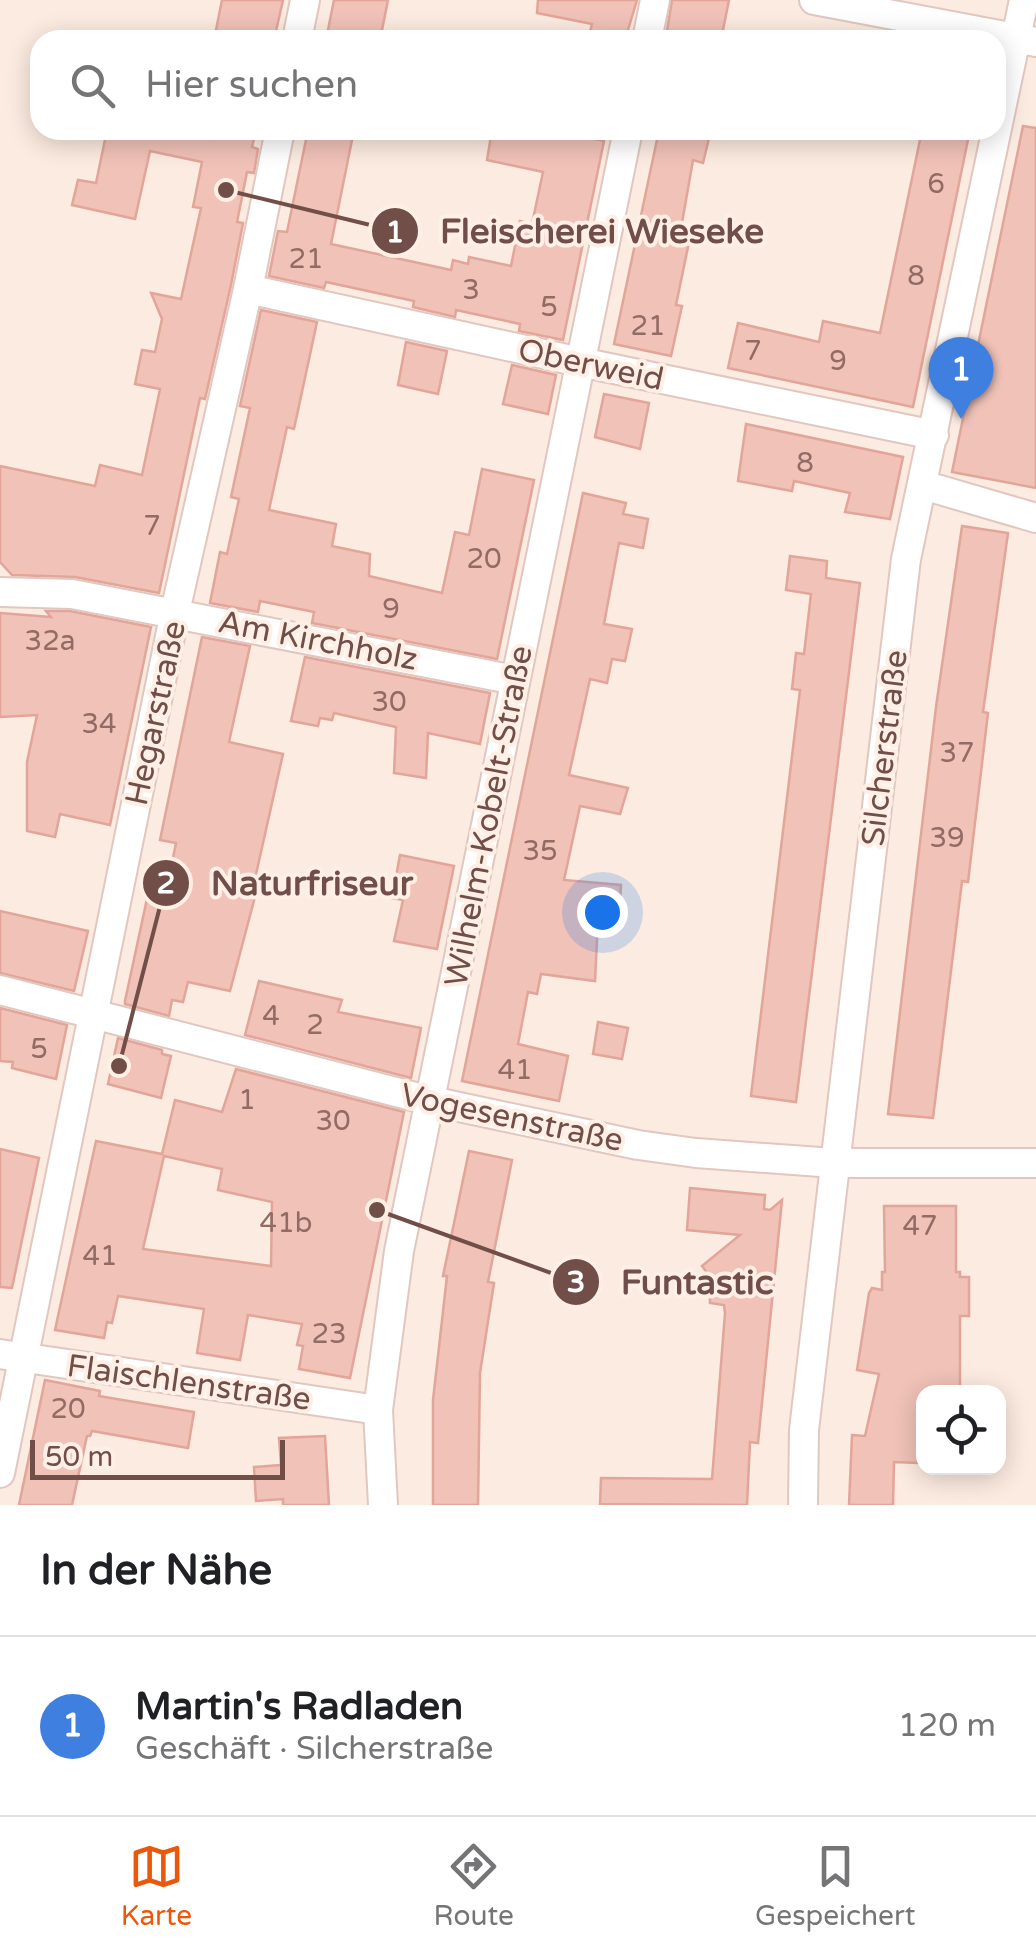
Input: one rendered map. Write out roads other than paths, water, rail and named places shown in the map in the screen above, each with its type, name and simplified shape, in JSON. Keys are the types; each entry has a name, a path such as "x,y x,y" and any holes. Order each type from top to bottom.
{"street":[{"path":"299,30 305,0"},
{"path":"649,30 655,0"},
{"path":"814,0 973,30"},
{"name":"Silcherstraße","path":"1006,126 1026,40 1024,0"},
{"name":"Hegarstraße","path":"0,1473 10,1356 93,1015 175,612 278,140"},
{"name":"Wilhelm-Kobelt-Straße","path":"383,1505 378,1410 399,1251 626,140"},
{"name":"Silcherstraße","path":"802,1505 804,1430 906,559 1003,140"},
{"name":"Oberweid","path":"248,289 934,434"},
{"path":"923,485 1036,518"},
{"name":"Am Kirchholz","path":"0,592 72,594 516,680"},
{"name":"Vogesenstraße","path":"0,990 431,1101 638,1145 696,1154 834,1163 1036,1163"},
{"name":"Flaischlenstraße","path":"10,1356 378,1410"}],"place":[{"name":"Fleischerei Wieseke","path":"226,190"},
{"name":"Martin's Radladen","path":"961,419"},
{"name":"Naturfriseur","path":"119,1066"},
{"name":"Funtastic","path":"377,1210"}]}
